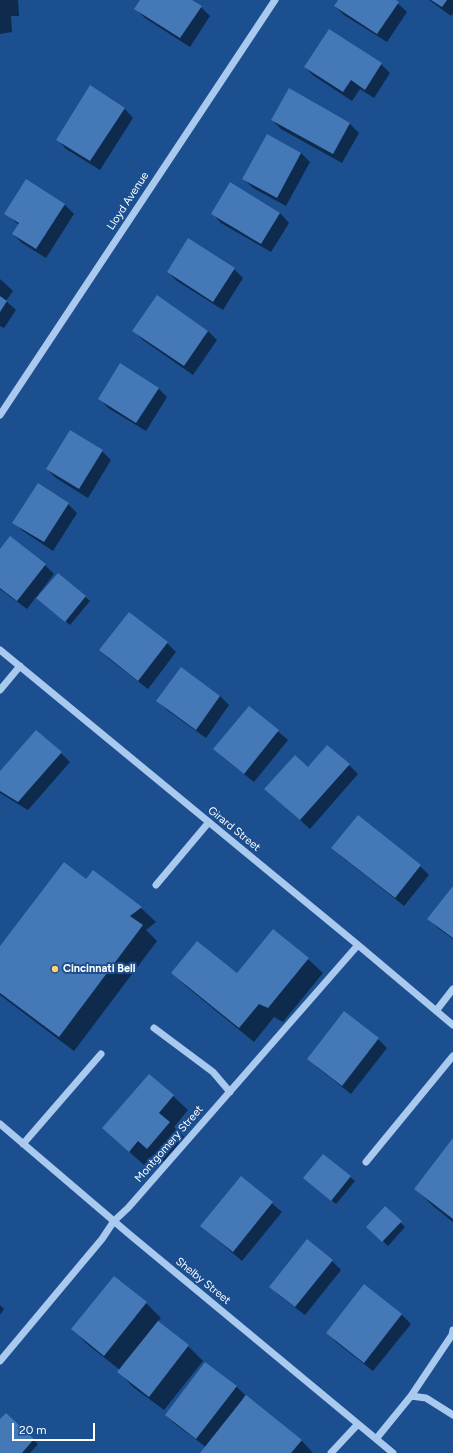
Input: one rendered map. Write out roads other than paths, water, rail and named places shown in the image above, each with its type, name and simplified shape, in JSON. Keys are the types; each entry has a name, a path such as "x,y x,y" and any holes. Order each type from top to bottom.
{"street":[{"name":"Lloyd Avenue","path":"0,415 274,0"},
{"name":"Girard Street","path":"0,650 453,1025"},
{"path":"0,690 20,666"},
{"path":"156,885 209,822"},
{"name":"Montgomery Street","path":"0,1361 102,1238 114,1221 128,1208 358,945"},
{"path":"436,1011 453,989"},
{"path":"154,1028 213,1072 230,1092"},
{"path":"23,1144 100,1054"},
{"path":"366,1162 453,1056"},
{"name":"Shelby Street","path":"0,1124 393,1453"},
{"path":"376,1439 411,1396 452,1335 453,1330"},
{"path":"411,1396 426,1398 453,1415"},
{"path":"331,1453 358,1424"}],"place":[{"name":"Cincinnati Bell","path":"55,969"}]}
